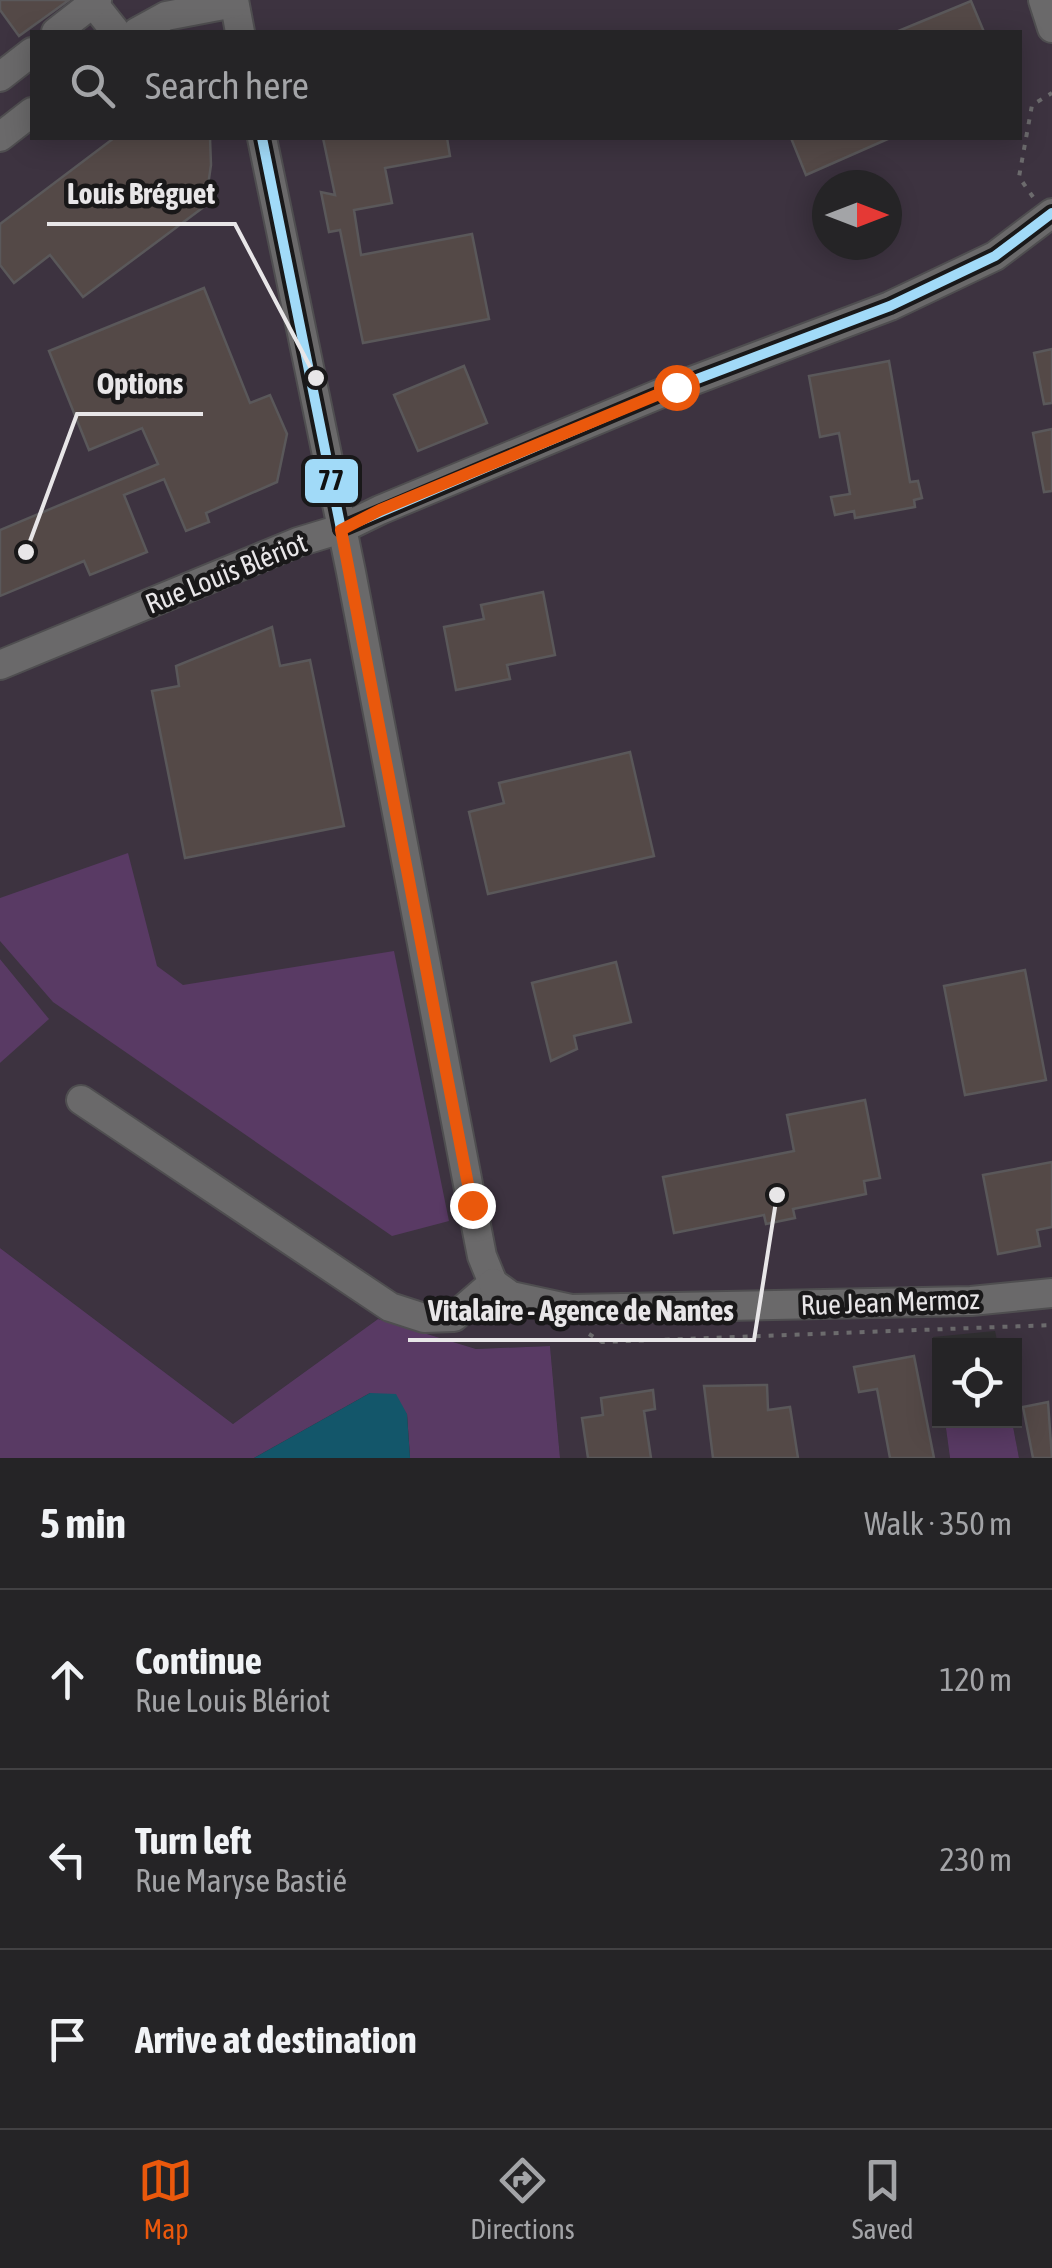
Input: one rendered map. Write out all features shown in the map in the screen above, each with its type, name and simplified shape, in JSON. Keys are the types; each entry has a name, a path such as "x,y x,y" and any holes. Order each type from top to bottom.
{"street":[{"path":"1043,0 1052,28"},
{"path":"141,30 166,16 234,1 240,30"},
{"path":"59,30 95,2 115,30"},
{"path":"0,78 30,54"},
{"path":"0,136 30,114"},
{"path":"80,1100 390,1307 424,1318 454,1317 492,1283 482,1256 262,140"},
{"name":"Rue Louis Blériot","path":"0,665 298,542 341,530 380,510 676,387 890,306 995,256 1050,215"},
{"name":"Rue Jean Mermoz","path":"492,1283 511,1296 572,1309 971,1301 1052,1292"}],"path":[{"path":"1050,215 1020,177 1032,105 1052,94"},
{"path":"602,1342 1052,1325"}],"shaded area":[{"path":"0,0 1052,0 1052,1458 1019,1458 1013,1428 1022,1428 1022,1338 996,1338 995,1331 932,1338 932,1428 946,1428 950,1458 560,1458 550,1346 476,1349 378,1319 233,1424 0,1248 0,1063 48,1018 0,959"},
{"path":"128,853 157,966 183,985 394,951 449,1221 392,1236 53,1002 0,941 0,898"},
{"path":"0,959 49,1019 0,1063"},
{"path":"0,1248 233,1424 378,1319 476,1349 550,1346 560,1458 410,1458 407,1414 370,1393 254,1458 0,1458"},
{"path":"946,1428 1013,1428 1019,1458 950,1458"}],"water":[{"path":"370,1393 396,1394 407,1414 410,1458 254,1458"}],"building":[{"path":"0,0 69,0 19,36 0,10"},
{"path":"971,1 983,30 901,30"},
{"path":"111,140 210,140 205,206 83,297 50,255 14,283 0,265 0,224"},
{"path":"323,140 447,140 450,156 385,168 392,203 354,210 361,255 472,234 489,319 363,343 340,230 329,232 321,192 335,195"},
{"path":"792,140 885,140 812,170 806,175"},
{"path":"204,288 250,403 270,395 287,434 277,482 206,513 209,522 186,531 164,479 124,495 147,552 90,575 84,561 0,596 0,530 158,464 142,428 89,450 49,351"},
{"path":"1052,349 1052,403 1044,404 1034,353"},
{"path":"889,361 910,482 918,481 922,498 914,500 915,507 855,518 854,511 835,515 831,497 850,494 839,433 820,437 809,376"},
{"path":"464,366 487,423 418,451 394,395"},
{"path":"1052,429 1052,491 1044,492 1033,433"},
{"path":"543,592 555,655 507,665 510,679 456,690 444,627 484,619 481,605"},
{"path":"272,627 280,666 310,660 344,826 185,858 152,691 179,686 176,666"},
{"path":"630,752 654,856 488,894 469,812 504,803 499,783"},
{"path":"616,962 631,1022 574,1036 577,1049 551,1061 532,983"},
{"path":"1025,970 1046,1080 965,1095 944,986"},
{"path":"865,1100 880,1178 864,1181 866,1194 793,1209 795,1218 766,1224 764,1215 674,1233 663,1177 794,1151 787,1115"},
{"path":"1052,1162 1052,1227 1037,1230 1040,1246 998,1254 983,1175"},
{"path":"914,1356 934,1458 890,1458 877,1389 859,1392 854,1367"},
{"path":"767,1385 768,1410 790,1407 798,1458 713,1458 704,1386"},
{"path":"653,1390 655,1409 644,1411 651,1458 588,1458 582,1418 603,1415 601,1398"},
{"path":"1048,1402 1052,1458 1033,1458 1023,1407"}],"transit line":[{"name":"77","path":"262,140 341,529"},
{"name":"77","path":"341,529 676,387 890,306 995,256 1052,213"}],"place":[{"name":"Louis Bréguet","path":"316,378"},
{"name":"Options","path":"26,552"},
{"name":"Vitalaire - Agence de Nantes","path":"777,1195"}],"route":[{"path":"472,1205 341,530 380,510 676,387"}]}
